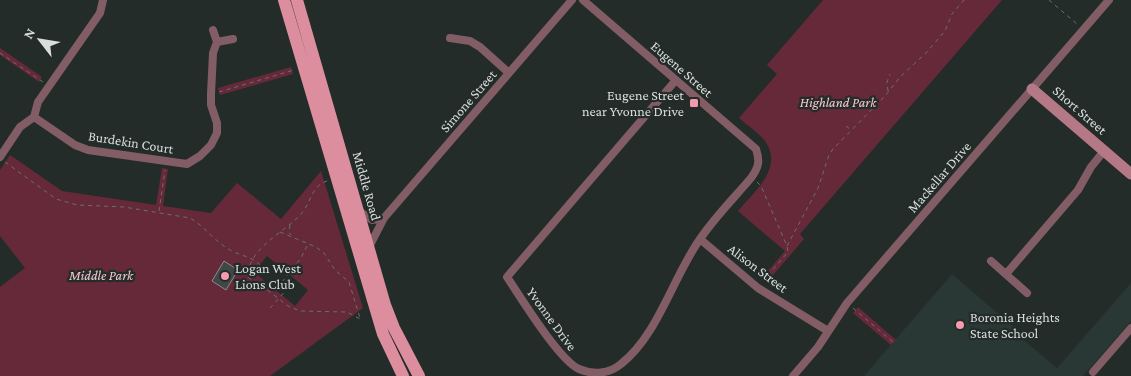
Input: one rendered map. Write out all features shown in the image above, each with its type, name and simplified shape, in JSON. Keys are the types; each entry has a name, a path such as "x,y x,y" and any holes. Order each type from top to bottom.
{"main road":[{"name":"Middle Road","path":"284,0 383,334 403,376"},
{"name":"Middle Road","path":"297,0 385,304 394,328 419,376"}],"street":[{"path":"0,158 20,127 34,117 38,102 100,13 103,0"},
{"name":"Simone Street","path":"369,247 384,218 572,0"},
{"name":"Eugene Street","path":"583,0 756,149 760,160"},
{"name":"Mackellar Drive","path":"793,376 818,347 846,303 1109,0"},
{"name":"Burdekin Court","path":"34,117 75,145 88,150 186,164 200,156 211,145 217,133 217,123 211,105 213,53 216,42 213,30"},
{"path":"450,38 470,41 509,73"},
{"path":"216,42 233,39"},
{"name":"Yvonne Drive","path":"676,80 507,277 564,358 578,369 593,375 606,372 621,364 639,345 655,322 684,264 700,238 752,178 758,169 760,160"},
{"name":"Short Street","path":"1032,89 1131,174"},
{"path":"1006,274 1078,190 1091,167 1104,151"},
{"path":"359,211 372,220 384,218"},
{"name":"Alison Street","path":"700,238 758,288 828,331"},
{"path":"990,261 1027,293"},
{"path":"1093,372 1131,328"}],"path":[{"path":"787,246 818,188 829,155 900,77 926,53 945,31 952,14 964,0"},
{"path":"1050,0 1084,30"},
{"path":"0,52 50,86"},
{"path":"211,94 295,70"},
{"path":"888,92 887,82 890,74"},
{"path":"846,126 852,131"},
{"path":"0,158 56,199 77,205 124,207 190,218 198,222 222,246 254,258 261,266"},
{"path":"159,212 166,161"},
{"path":"752,178 761,186 788,252 758,288"},
{"path":"279,232 309,243 324,252 336,270 349,282 360,319 346,312 300,311 288,306 262,285 248,277 248,272 254,258 268,241 279,232 290,224 300,215 308,205 317,186 327,181"},
{"path":"290,224 289,232 292,237"},
{"path":"282,282 302,258 309,243"},
{"path":"270,308 289,287"},
{"path":"846,303 894,343"}],"shaded area":[{"name":"Boronia Heights State School","path":"952,274 1015,328 1013,331 1057,368 1131,283 1131,321 1083,376 864,376"}],"green space":[{"name":"Highland Park","path":"823,0 1002,0 800,234 804,239 768,281 763,277 785,251 738,211 765,179 771,161 770,151 765,141 739,118 777,74 767,65"},
{"path":"0,48 42,77 39,82 0,55"},
{"path":"291,67 293,74 220,95 218,88"},
{"name":"Middle Park","path":"10,155 62,191 156,205 162,168 168,169 163,206 211,213 237,183 281,219 321,171 363,308 270,376 0,376 0,287 25,268 0,236 0,170","holes":["267,256 308,290 295,306 254,272"]},
{"path":"858,307 896,340 891,345 853,313"}],"building":[{"name":"Logan West Lions Club","path":"224,261 238,270 226,290 212,281"}],"place":[{"name":"Eugene Street near Yvonne Drive","path":"694,103"},
{"name":"Logan West Lions Club","path":"225,276"},
{"name":"Boronia Heights State School","path":"960,325"}]}
